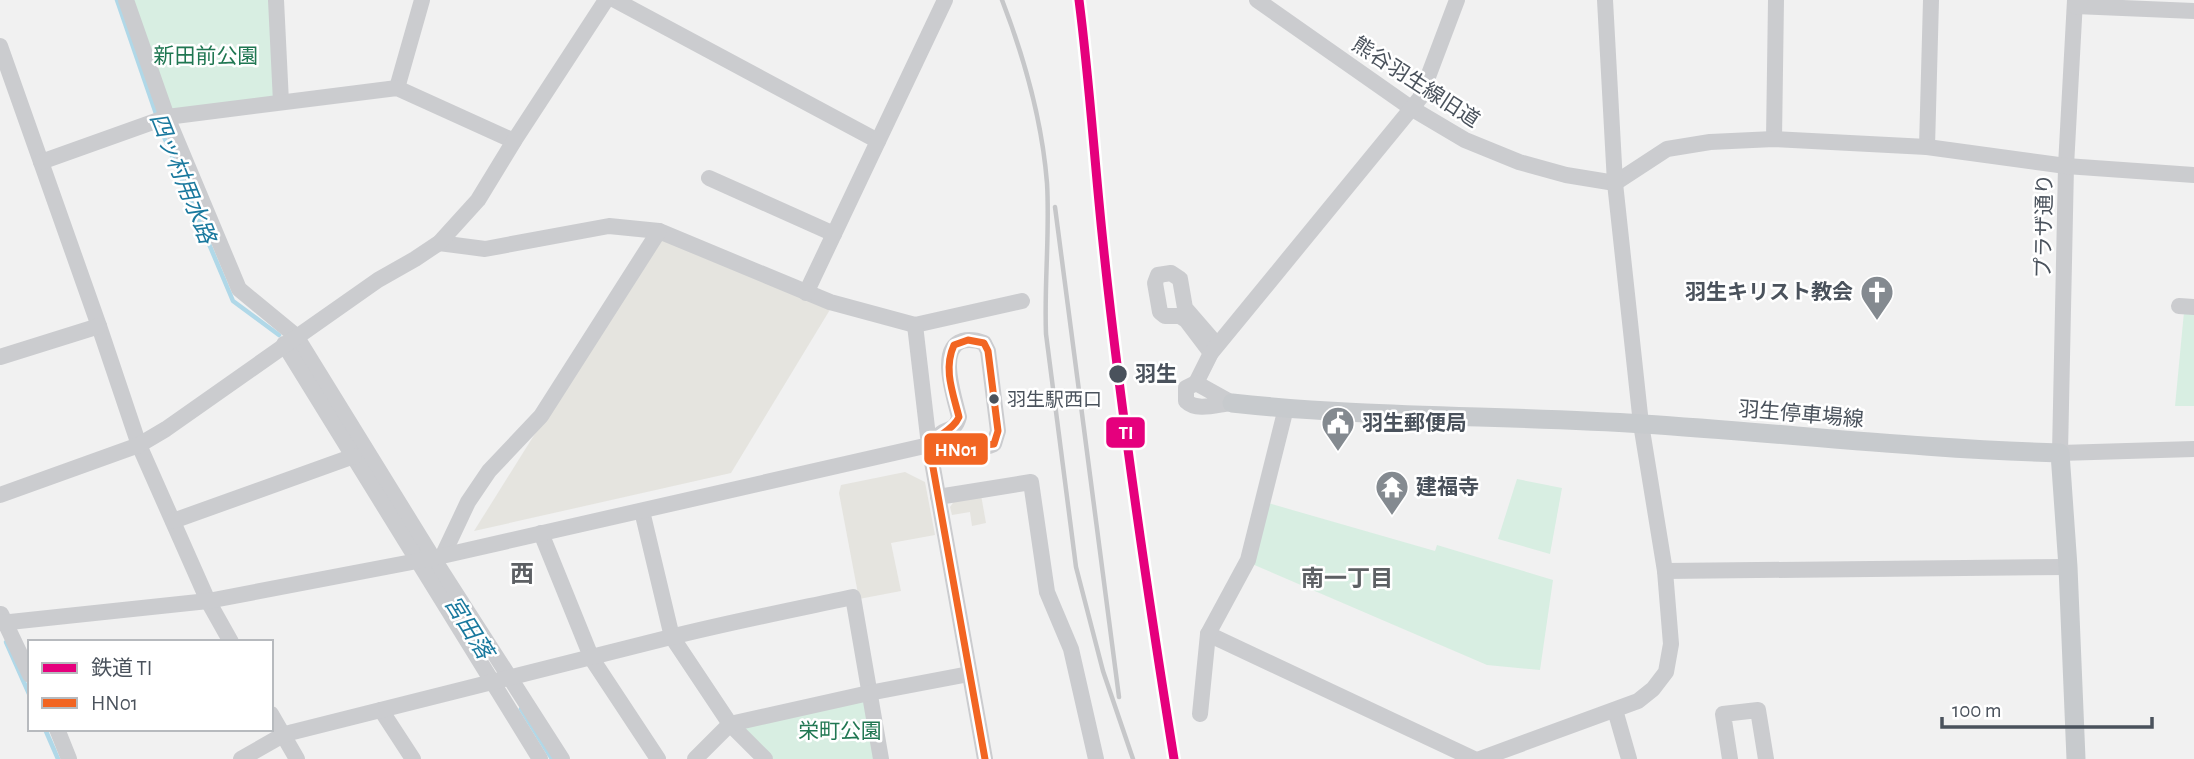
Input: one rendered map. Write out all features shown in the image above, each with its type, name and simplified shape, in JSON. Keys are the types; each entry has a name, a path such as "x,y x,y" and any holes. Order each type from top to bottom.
{"main road":[{"name":"羽生停車場線","path":"1232,402 1286,408 1641,424 1947,449 2060,453"},
{"path":"2060,453 2076,759"}],"street":[{"path":"126,0 167,117 239,289 290,340 431,558 502,679 540,759"},
{"path":"276,0 281,102"},
{"path":"397,88 422,0"},
{"path":"0,495 139,445 166,429 378,279 439,243 478,200 606,0"},
{"path":"615,0 878,141"},
{"path":"806,293 945,0"},
{"name":"熊谷羽生線旧道","path":"1257,0 1411,108 1487,151 1566,175 1615,183"},
{"path":"1232,402 1192,406 1186,401 1185,391 1196,383 1214,349 1420,98 1457,0"},
{"path":"1480,759 1638,701 1653,689 1666,671 1671,644 1665,571 1641,424 1615,183 1605,0"},
{"path":"1774,139 1776,0"},
{"path":"1927,147 1931,0"},
{"path":"2075,3 2194,11"},
{"name":"プラザ通り","path":"2060,453 2066,166 2075,3"},
{"path":"0,46 139,445 208,601 230,640"},
{"path":"41,162 167,117 397,88 514,141"},
{"path":"0,100 16,94"},
{"path":"1615,183 1667,149 1710,142 1774,139 1927,147 2066,166 2194,175"},
{"path":"709,178 834,234"},
{"path":"439,243 485,249 609,226 659,231 830,302 915,325 1022,301"},
{"path":"431,558 489,471 541,416 659,231"},
{"path":"1171,273 1180,279 1185,308 1214,349 1186,320 1180,316 1165,316 1160,312 1155,284 1158,275 1171,273"},
{"path":"915,325 929,445 985,759"},
{"path":"0,357 99,326"},
{"path":"290,340 354,456 431,558"},
{"path":"28,671 2,619 208,601 431,558 929,445 947,450 980,448 994,444 998,431 988,351 984,343 968,340 951,349 951,386 960,417 952,429 941,433 929,445"},
{"path":"1200,714 1208,634 1248,560 1286,408"},
{"path":"2060,453 2194,449"},
{"path":"173,521 354,456"},
{"path":"938,497 1031,482 1047,592 1071,649 1096,759"},
{"path":"642,511 672,637 730,724 765,759"},
{"path":"541,533 592,659 658,759"},
{"path":"1665,571 2068,567"},
{"path":"241,759 283,735 672,637 853,597 880,759"},
{"path":"1208,634 1474,759"},
{"path":"695,759 730,724 970,674"},
{"path":"502,679 562,759"},
{"path":"381,710 412,759"},
{"path":"1615,710 1629,759"},
{"path":"1730,759 1723,714 1758,710 1766,759"},
{"path":"273,718 297,759"},
{"path":"63,731 69,759"}],"shaded area":[{"path":"659,236 831,308 731,473 474,531"},
{"path":"905,472 925,482 935,535 891,543 901,591 859,599 839,493 841,485"},
{"path":"981,495 986,523 972,526 970,512 952,515 950,507 955,500"}],"green space":[{"name":"新田前公園","path":"126,0 276,0 281,102 167,117"},
{"path":"2184,312 2194,313 2194,406 2175,406"},
{"path":"1517,479 1562,488 1550,554 1498,539"},
{"path":"1268,503 1435,551 1437,545 1553,580 1540,670 1487,665 1252,564"},
{"name":"栄町公園","path":"864,697 875,759 773,759 741,726"}],"waterway":[{"name":"四ッ村用水路","path":"117,0 164,137 233,301 279,335"},
{"path":"6,642 28,692"},
{"name":"四ッ村用水路","path":"521,709 552,759"},
{"path":"46,731 58,759"}],"railway":[{"path":"1002,0 1031,90 1045,160 1048,202 1046,334 1076,567 1103,671 1133,759"},
{"path":"1055,207 1119,697"}],"rail line":[{"name":"TI","path":"1079,0 1117,365 1174,759"}],"transit line":[{"name":"HN01","path":"968,340 984,343 988,351 998,431 994,444 947,450 929,445 954,425 959,417 950,381 949,363 954,345 968,340"},
{"name":"HN01","path":"929,445 985,759"}],"place":[{"name":"羽生キリスト教会","path":"1877,322"},
{"name":"羽生","path":"1118,374"},
{"name":"羽生駅西口","path":"994,399"},
{"name":"羽生郵便局","path":"1338,453"},
{"name":"建福寺","path":"1392,517"}],"district":[{"name":"西","path":"522,574"},
{"name":"南一丁目","path":"1347,578"}],"water label":[{"name":"宮田落","path":"469,627"}]}
